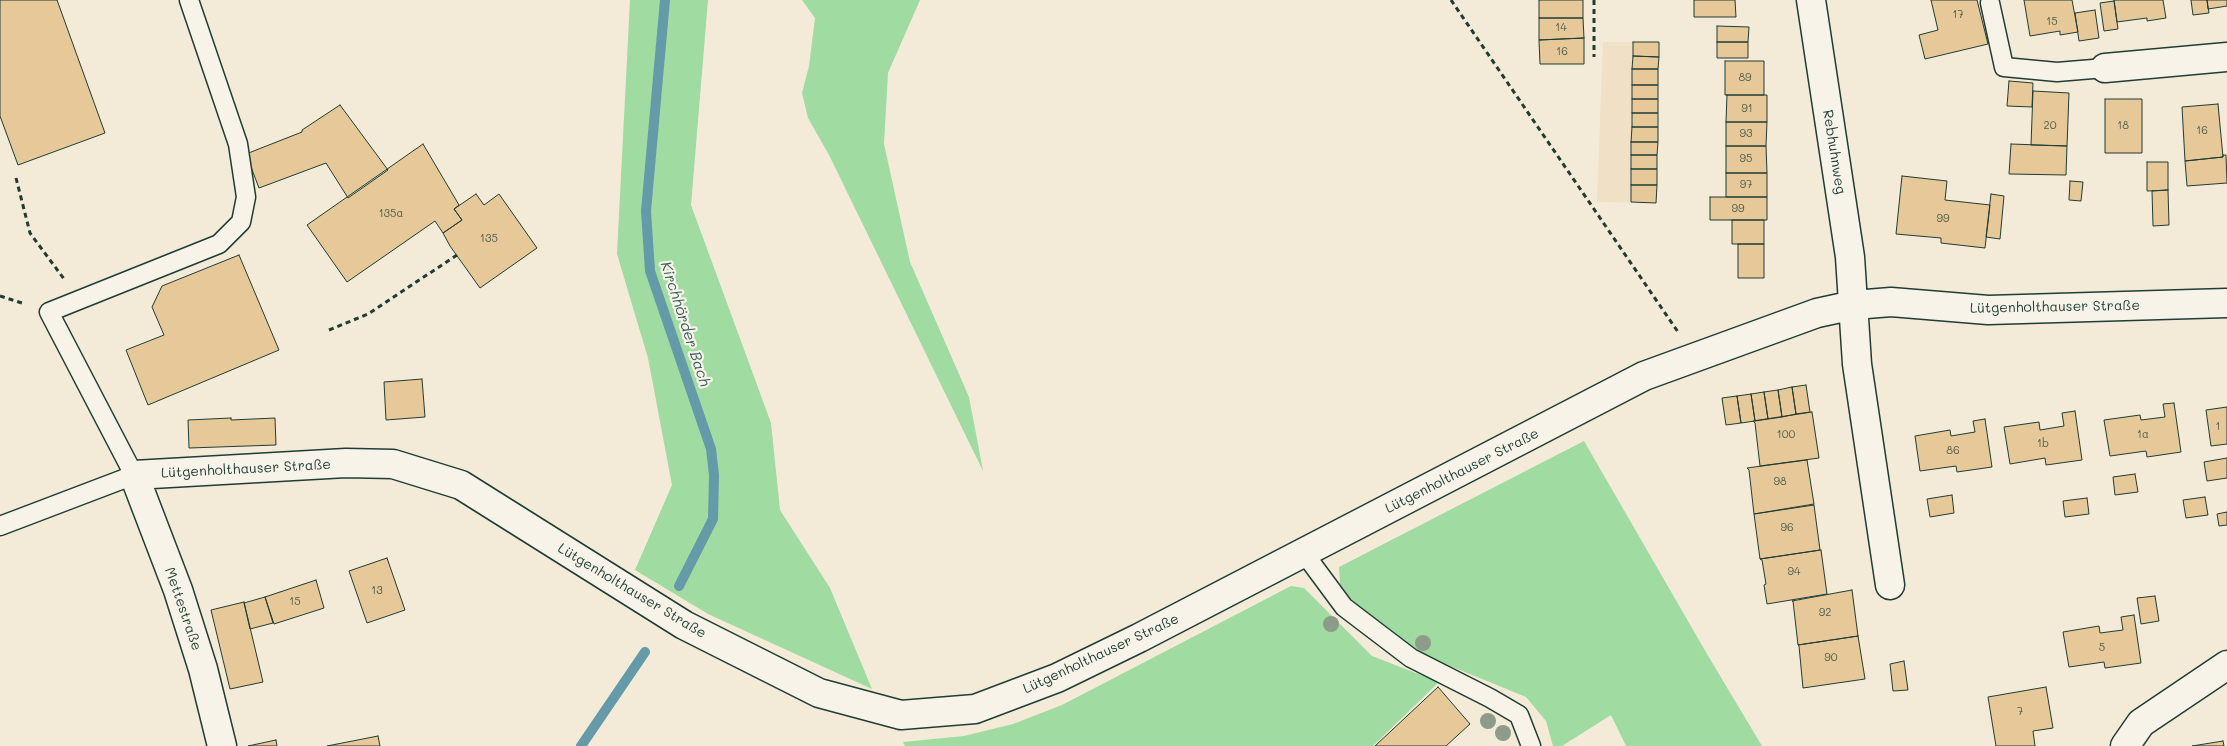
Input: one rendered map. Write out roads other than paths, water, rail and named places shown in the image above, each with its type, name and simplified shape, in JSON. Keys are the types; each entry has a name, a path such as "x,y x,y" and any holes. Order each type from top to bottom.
{"street":[{"name":"Rebhuhnweg","path":"1810,0 1850,257 1854,305"},
{"path":"2105,68 2227,58"},
{"name":"Lütgenholthauser Straße","path":"134,475 346,463 393,464 401,466 461,485 684,624 819,693 901,715 975,709 1057,678 1139,638 1644,376 1817,313 1854,305 1891,302 1988,310 2227,302"},
{"path":"1854,305 1857,364 1890,585"},
{"name":"Mettestraße","path":"134,475 178,590 204,669 222,746"},
{"path":"2125,746 2141,723 2227,665"}],"lane":[{"path":"0,526 134,475 49,312 219,244 241,222 246,197 238,144 189,0"},
{"path":"1990,3 2004,67 2057,72 2105,68"},
{"path":"1304,553 1344,607 1411,658 1490,698 1518,715 1531,746"}],"waterway":[{"name":"Kirchhörder Bach","path":"665,0 646,211 650,271 711,449 714,475 713,519 679,586"},
{"name":"Kirchhörder Bach","path":"581,746 645,652"}]}
